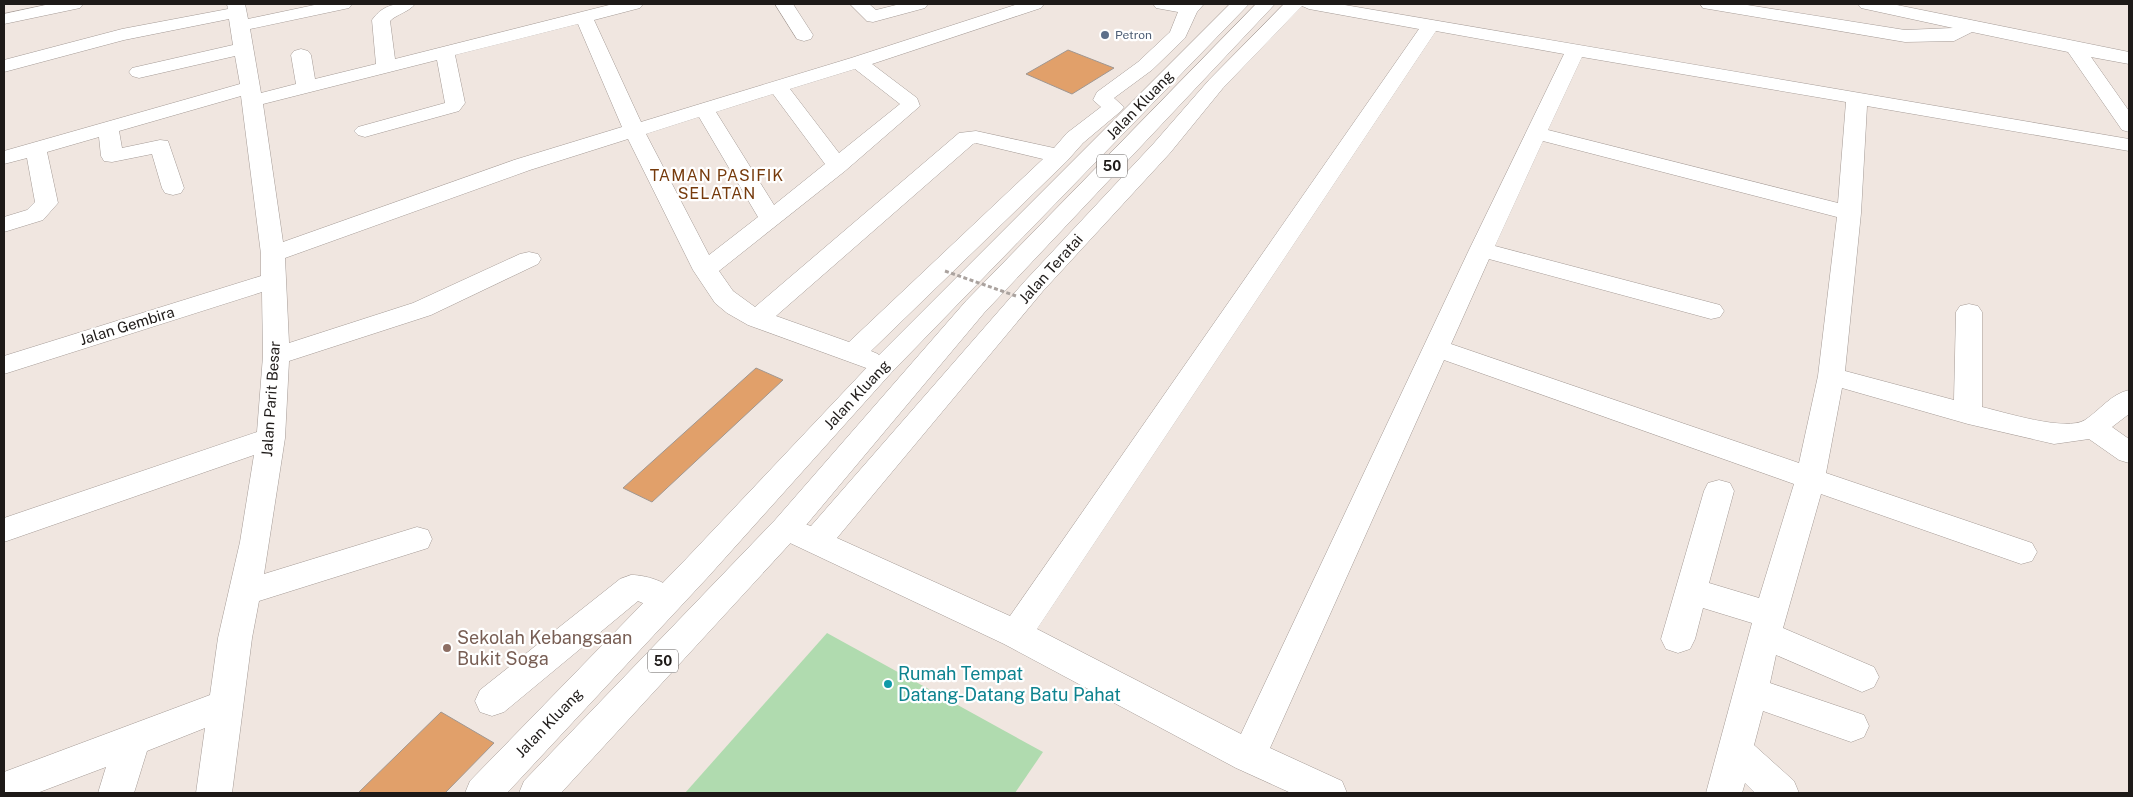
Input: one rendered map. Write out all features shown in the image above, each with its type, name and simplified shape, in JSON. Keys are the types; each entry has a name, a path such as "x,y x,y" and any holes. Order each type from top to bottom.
{"main road":[{"path":"4,19 74,4"},
{"path":"4,66 122,35 343,4"},
{"path":"386,68 381,20 388,12 406,4"},
{"path":"4,158 108,128 240,94 306,87 634,4"},
{"path":"784,4 804,35"},
{"path":"859,4 873,17 919,4"},
{"path":"273,254 522,165 858,62 1035,4"},
{"path":"1138,133 1105,103 1104,96 1144,66 1178,34 1192,7 1162,4"},
{"name":"Jalan Kluang","path":"483,793 697,568 882,367 1138,133 1170,72 1240,4"},
{"name":"Jalan Kluang","path":"538,793 786,528 975,307 1138,133 1266,4"},
{"name":"Jalan Teratai","path":"816,541 1034,286 1138,133 1216,84 1294,4"},
{"path":"1309,4 2129,145"},
{"path":"1709,4 1905,36 1954,35 1970,26"},
{"path":"1867,4 2129,58"},
{"path":"584,17 634,130 705,270 724,297 736,308 757,320 853,352 882,367"},
{"path":"139,72 234,20"},
{"name":"Jalan Parit Besar","path":"214,793 234,638 255,542 271,438 276,356 263,283 273,254 240,94 234,20"},
{"path":"1016,634 1431,25"},
{"path":"1178,34 1203,41"},
{"path":"2075,48 2129,126"},
{"path":"1248,756 1481,250 1576,49"},
{"path":"365,131 452,107 455,103 444,53"},
{"path":"300,55 306,87"},
{"path":"705,270 906,109 910,102 858,62"},
{"path":"1144,66 1170,72"},
{"path":"778,87 837,166"},
{"path":"1724,793 1734,749 1810,479 1831,376 1849,213 1856,98"},
{"path":"704,109 771,219"},
{"path":"853,352 1059,156 1075,138 1090,126 1138,133"},
{"path":"108,128 112,156 160,146 173,188"},
{"path":"1536,133 1849,213"},
{"path":"757,320 968,138 976,137 1059,156"},
{"path":"4,225 35,215 47,203 36,149"},
{"path":"1481,250 1711,311"},
{"path":"276,356 422,309 529,259"},
{"name":"Jalan Gembira","path":"4,365 263,283"},
{"path":"1968,414 1969,312"},
{"path":"1436,348 2021,552"},
{"path":"1831,376 1968,414 2054,434 2080,432 2093,428 2129,399"},
{"path":"2093,428 2129,453"},
{"path":"4,530 271,438"},
{"path":"1678,639 1719,491"},
{"path":"697,568 745,535 766,528 786,528 1016,634 1248,756 1329,793"},
{"path":"244,593 417,539"},
{"path":"492,701 631,588 641,588 666,600"},
{"path":"1691,590 1768,626 1862,676"},
{"path":"1750,691 1851,726"},
{"path":"4,789 225,705"},
{"path":"116,793 132,740"},
{"path":"1734,749 1781,793"}],"path":[{"path":"945,271 1016,296"}],"green space":[{"path":"827,633 1043,752 1015,793 685,793"}],"building":[{"path":"1068,50 1114,68 1072,94 1026,74"},
{"path":"756,368 783,380 652,502 623,488"},
{"path":"441,712 494,743 445,793 358,793"}],"place":[{"name":"Petron","path":"1105,35"},
{"name":"Sekolah Kebangsaan Bukit Soga","path":"447,648"},
{"name":"Rumah Tempat Datang-Datang Batu Pahat","path":"888,684"}],"district":[{"name":"TAMAN PASIFIK SELATAN","path":"717,184"}]}
